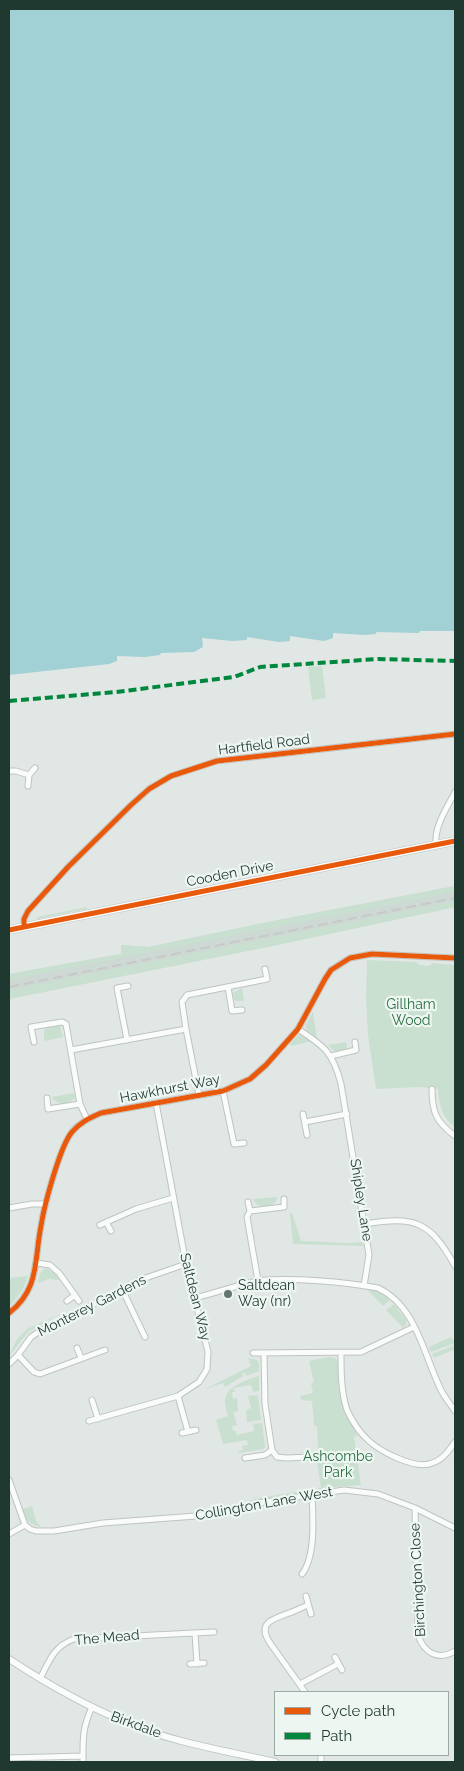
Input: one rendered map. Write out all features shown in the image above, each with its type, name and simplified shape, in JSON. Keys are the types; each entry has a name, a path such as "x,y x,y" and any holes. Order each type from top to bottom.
{"main road":[{"name":"Cooden Drive","path":"9,930 455,841"}],"street":[{"name":"Hartfield Road","path":"24,927 24,919 28,911 68,867 149,789 171,776 217,760 455,734"},
{"path":"28,786 29,775 36,768"},
{"path":"9,771 29,775"},
{"path":"436,845 435,837 438,828 455,792"},
{"name":"Hawkhurst Way","path":"9,1313 23,1300 35,1274 40,1228 62,1152 71,1134 87,1119 101,1113 223,1091 250,1079 266,1065 298,1029 324,979 340,963 360,955 412,955 455,958"},
{"path":"199,1095 182,1002 187,995 267,979 265,969"},
{"path":"127,1040 117,988 128,986"},
{"path":"228,987 232,1011 242,1010"},
{"path":"34,1042 31,1027 62,1022 66,1024 80,1104 87,1119"},
{"path":"72,1050 186,1029"},
{"name":"Shipley Lane","path":"298,1029 324,1047 337,1068 347,1114 369,1255 364,1286"},
{"path":"331,1056 356,1050 355,1042"},
{"path":"432,1089 432,1107 435,1115 455,1136"},
{"path":"223,1091 234,1144 244,1143"},
{"path":"47,1098 48,1109 80,1104"},
{"name":"Saltdean Way","path":"89,1421 178,1396 199,1382 207,1369 208,1352 186,1264 156,1103"},
{"path":"303,1114 307,1135"},
{"path":"305,1122 347,1114"},
{"path":"100,1225 136,1209 173,1198"},
{"path":"250,1211 284,1207 284,1199"},
{"path":"248,1202 250,1211 247,1217 258,1281"},
{"path":"9,1208 46,1204"},
{"path":"365,1224 400,1220 428,1229 438,1238 455,1266"},
{"path":"106,1222 111,1230"},
{"path":"37,1263 50,1265 59,1273 79,1301"},
{"name":"Monterey Gardens","path":"9,1364 31,1337 40,1331 153,1274 186,1264"},
{"path":"195,1298 258,1281 285,1280 378,1288 386,1292 404,1310 414,1327 443,1393 455,1411"},
{"path":"122,1289 145,1337"},
{"path":"67,1300 75,1295"},
{"path":"253,1353 361,1352 414,1327"},
{"path":"135,1333 142,1331"},
{"path":"77,1348 81,1358"},
{"path":"18,1355 34,1372 40,1374 105,1350"},
{"path":"264,1353 265,1404 272,1450 277,1457 311,1457"},
{"path":"341,1353 343,1396 348,1412 370,1442 406,1461 423,1465 442,1459 455,1442"},
{"path":"178,1396 188,1432"},
{"path":"92,1400 98,1419"},
{"path":"182,1433 196,1430"},
{"path":"244,1458 265,1455 272,1450"},
{"path":"9,1480 25,1525 9,1534"},
{"name":"Collington Lane West","path":"25,1525 36,1531 103,1523 209,1516 229,1512 252,1504 312,1494 358,1490 378,1494 415,1508 455,1528"},
{"path":"302,1574 309,1570 312,1536 312,1494"},
{"name":"Birchington Close","path":"415,1508 418,1635 425,1649 436,1655 445,1656 455,1651"},
{"path":"306,1596 311,1614"},
{"path":"304,1691 270,1644 265,1632 270,1620 275,1616 289,1613 308,1605"},
{"name":"The Mead","path":"40,1679 55,1651 64,1643 74,1639 214,1632"},
{"path":"195,1633 197,1664"},
{"path":"335,1657 342,1670"},
{"name":"Birkdale","path":"9,1660 92,1707 131,1725 155,1733 275,1762"},
{"path":"190,1664 204,1664"},
{"path":"300,1684 338,1664"},
{"path":"9,1758 83,1759 82,1734 92,1707"}],"shaded area":[{"path":"455,886 455,907 9,999 9,974 121,954 121,945 148,947"}],"green space":[{"path":"322,666 326,698 312,700 308,667"},
{"path":"455,886 455,892 9,980 9,974 121,954 121,945 148,947"},
{"path":"455,901 455,907 9,999 9,990"},
{"path":"87,907 87,909 37,919 37,917"},
{"name":"Gillham Wood","path":"367,960 416,962 419,965 429,966 433,963 455,965 455,1127 447,1120 442,1111 438,1089 419,1087 376,1089 368,1035 366,1000"},
{"path":"242,988 244,1001 236,1001 233,993"},
{"path":"313,1012 317,1038 305,1026"},
{"path":"60,1025 63,1037 44,1041 44,1031 48,1026"},
{"path":"299,1035 312,1041 291,1046 290,1043"},
{"path":"346,1042 347,1048 339,1052 334,1051 328,1045"},
{"path":"74,1093 75,1098 63,1104 57,1102 52,1097"},
{"path":"277,1197 276,1202 266,1206 260,1206 253,1199"},
{"path":"290,1213 292,1213 301,1241 362,1242 363,1246 293,1244"},
{"path":"46,1268 60,1280 48,1279 39,1283 40,1273"},
{"path":"28,1276 22,1291 9,1307 9,1278"},
{"path":"367,1289 378,1291 390,1300 383,1306"},
{"path":"394,1304 406,1320 403,1328 386,1310"},
{"path":"62,1313 28,1332 9,1356 17,1339 27,1329"},
{"path":"451,1337 455,1343 431,1352 429,1347"},
{"path":"455,1345 455,1349 434,1358 432,1354"},
{"name":"Ashcombe Park","path":"329,1357 335,1358 338,1361 339,1391 344,1407 358,1436 354,1437 361,1485 322,1488 322,1490 253,1501 253,1499 321,1488 317,1461 311,1461 311,1452 318,1451 317,1426 314,1426 312,1401 301,1400 300,1396 313,1393 311,1383 314,1382 309,1361"},
{"path":"248,1358 257,1360 259,1371 246,1376 245,1373 242,1373 243,1376 225,1387 223,1383 205,1389 251,1366"},
{"path":"259,1376 259,1391 253,1392 251,1385 234,1388 235,1392 232,1392 233,1399 237,1398 238,1411 233,1412 237,1425 232,1426 233,1431 236,1431 237,1435 254,1431 253,1424 262,1423 265,1447 264,1449 239,1453 238,1451 243,1450 242,1446 248,1445 247,1440 223,1444 216,1420 228,1416 225,1401 229,1391 238,1384"},
{"path":"258,1395 261,1420 247,1422 246,1410 251,1408 248,1396"},
{"path":"32,1506 36,1521 41,1527 31,1523 25,1516 23,1509"}],"water":[{"path":"9,9 455,9 455,631 420,631 419,633 376,632 376,634 365,635 333,633 333,638 324,641 290,636 290,641 279,642 247,637 247,640 232,641 202,638 203,647 194,652 161,653 160,655 145,657 117,656 117,661 109,664 9,675"}],"railway":[{"path":"9,987 455,898"}],"marked path":[{"path":"9,701 116,692 234,677 260,667 378,659 455,661"}],"cycle path":[{"path":"24,927 24,919 28,911 68,867 149,789 171,776 217,761 455,734"},
{"path":"9,930 455,841"},
{"path":"9,1313 19,1304 31,1284 43,1217 53,1177 67,1139 78,1126 101,1113 223,1091 250,1079 266,1065 298,1029 331,970 350,958 372,954 455,958"}],"place":[{"name":"Saltdean Way (nr)","path":"228,1294"}]}
